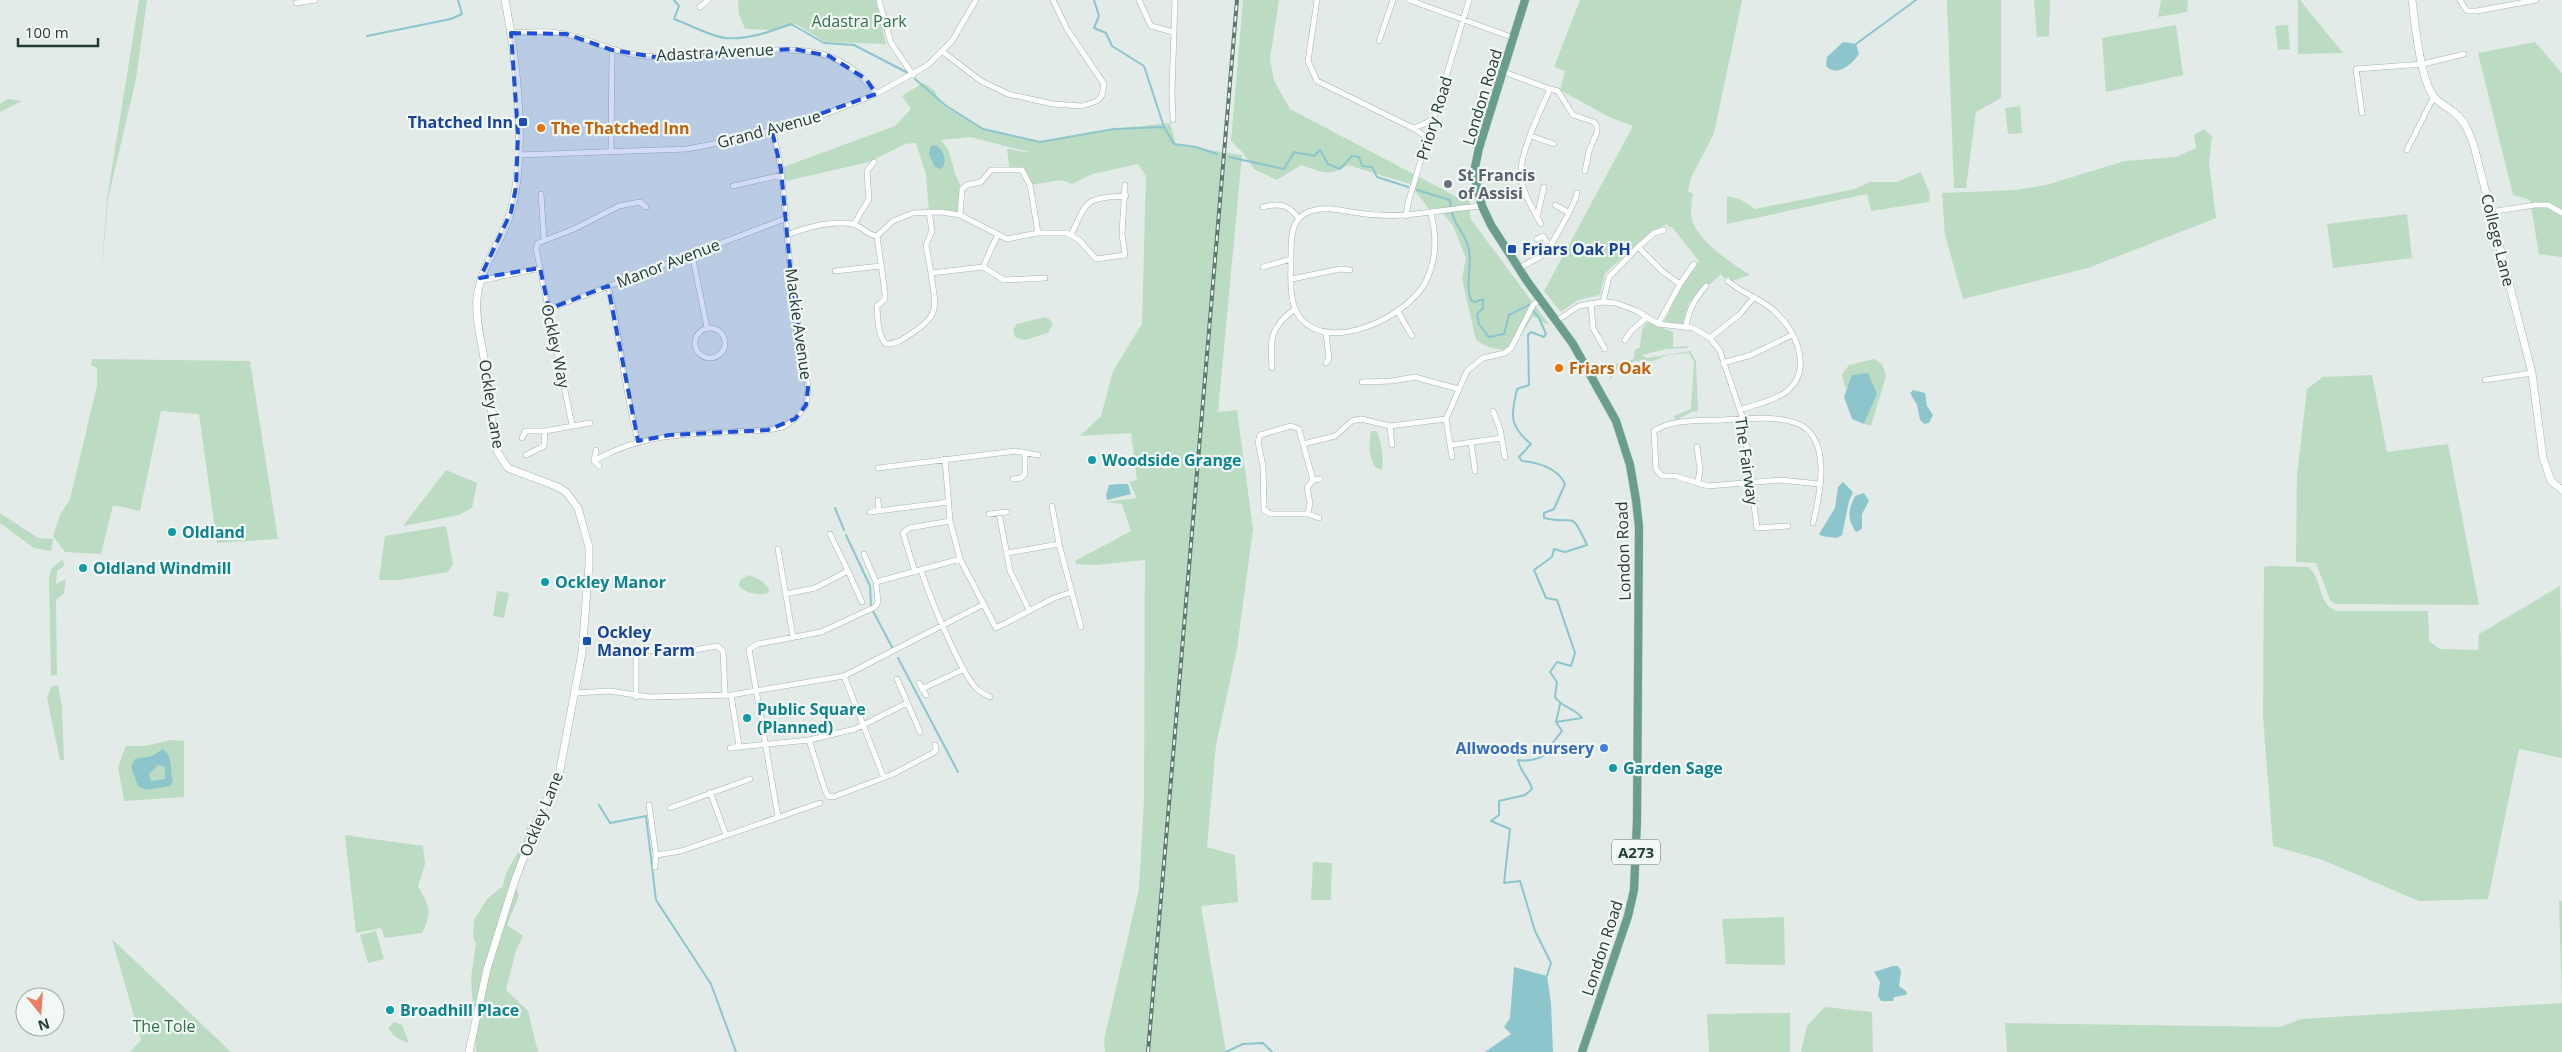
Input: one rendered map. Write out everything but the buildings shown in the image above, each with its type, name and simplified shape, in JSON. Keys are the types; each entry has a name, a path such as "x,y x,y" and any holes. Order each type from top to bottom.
{"main road":[{"name":"London Road","path":"1525,0 1475,167 1476,182 1482,206 1491,225 1540,300 1573,344 1616,421 1630,465 1639,527 1637,820 1634,890 1628,916 1582,1052"}],"street":[{"path":"296,3 315,0"},
{"name":"Ockley Lane","path":"469,1052 487,969 516,875 538,818 559,775 576,693 582,653 589,547 578,508 566,492 551,483 508,468 498,452 494,438 477,301 480,278 511,212 516,187 518,155 517,109 511,33 505,0"},
{"path":"700,7 709,0"},
{"path":"879,0 891,43 913,75"},
{"name":"Grand Avenue","path":"518,155 687,149 772,131 818,117 876,94 913,75 943,52 976,0"},
{"path":"943,52 980,81 1008,94 1054,104 1082,106 1097,101 1102,95 1104,84 1102,78 1067,29 1053,0"},
{"path":"1139,0 1152,26 1173,32"},
{"path":"1173,120 1175,0"},
{"path":"1318,0 1308,61 1317,81 1413,128 1428,138"},
{"path":"1379,41 1393,0"},
{"path":"1409,0 1514,38"},
{"name":"Priory Road","path":"1406,216 1408,203 1469,0"},
{"path":"2407,150 2434,96 2423,64 2412,0"},
{"path":"2460,0 2467,11 2477,12 2536,0"},
{"name":"Adastra Avenue","path":"511,33 566,34 612,50 644,56 674,57 794,48 818,52 838,60 866,79 876,94"},
{"path":"611,152 612,50"},
{"path":"2362,113 2356,69 2423,64 2464,54"},
{"path":"1504,72 1558,91 1572,115 1594,122 1597,126 1597,132 1589,150 1585,171"},
{"path":"1541,224 1525,192 1520,173 1531,136 1550,89"},
{"name":"College Lane","path":"2434,96 2461,118 2468,128 2532,373 2543,458 2551,481 2562,490"},
{"path":"1413,128 1435,117"},
{"name":"Mackie Avenue","path":"594,460 638,441 670,435 768,430 783,427 795,419 806,404 808,388 792,288 789,234 782,175 772,131"},
{"path":"1531,136 1554,144"},
{"path":"854,224 869,199 867,171 874,162"},
{"path":"960,214 962,189 964,186 981,182 991,170 1022,170 1030,185 1038,233"},
{"path":"733,186 782,175"},
{"path":"877,236 893,220 913,213 960,214 997,236 1006,239 1038,233 1060,232 1071,235 1096,259 1125,255 1122,234 1126,196 1125,185"},
{"path":"1537,217 1544,187"},
{"path":"1519,268 1540,256 1550,247 1568,212 1574,206 1577,193"},
{"name":"Ockley Way","path":"541,194 544,240 538,243 536,248 572,426"},
{"path":"1071,235 1088,202 1095,197 1126,196"},
{"path":"544,240 574,229 619,206 640,202 646,207"},
{"path":"1263,207 1282,205 1292,209 1299,218"},
{"path":"1555,205 1568,212"},
{"path":"2490,212 2548,205 2562,213"},
{"path":"1431,214 1435,237 1432,267 1425,283 1413,300 1398,312 1374,324 1351,331 1326,332 1315,329 1301,319 1295,308 1291,238 1299,218 1307,213 1320,209 1380,217 1406,216 1482,206"},
{"path":"877,236 885,299 877,306 878,320 883,341 886,344 894,344 932,319 935,311 926,245 932,231 929,212"},
{"name":"Manor Avenue","path":"548,309 787,218"},
{"path":"789,234 818,225 854,224 870,235 877,236"},
{"path":"1603,302 1608,277 1654,233 1664,230"},
{"path":"983,267 997,236"},
{"path":"1537,239 1543,236 1550,247"},
{"path":"1638,247 1663,272 1680,284"},
{"path":"692,254 707,328"},
{"path":"1263,267 1291,259"},
{"path":"1658,324 1680,284 1694,264"},
{"path":"835,271 881,266"},
{"path":"931,273 983,267 999,280 1046,278"},
{"path":"480,278 485,280 540,268"},
{"path":"1292,279 1340,269 1350,270"},
{"path":"1728,281 1775,311 1792,335 1798,348 1801,362 1799,377 1784,394 1740,410"},
{"path":"608,286 618,323 625,383 638,441"},
{"path":"1686,327 1687,315 1694,300 1706,286"},
{"path":"1556,321 1579,306 1603,302 1616,303 1658,324 1700,330 1710,338 1740,314 1754,297"},
{"path":"1452,457 1446,419 1467,371 1483,358 1504,353 1511,348 1531,308 1540,300"},
{"path":"1591,303 1593,328 1605,348"},
{"path":"1272,368 1273,332 1282,319 1295,308"},
{"path":"1398,312 1412,336"},
{"path":"1625,340 1631,331 1647,317"},
{"path":"707,328 717,330 725,342 722,352 714,358 704,357 695,346 696,337 707,328"},
{"path":"1326,332 1329,359 1326,363"},
{"path":"1723,363 1751,355 1792,335"},
{"name":"The Fairway","path":"1710,338 1720,351 1743,419 1757,528 1788,526"},
{"path":"2485,380 2532,373"},
{"path":"1362,382 1392,381 1415,377 1458,389"},
{"path":"1493,410 1502,438 1505,457"},
{"path":"1304,444 1335,436 1352,421 1366,419 1390,426 1446,419"},
{"path":"1813,523 1819,498 1821,471 1818,446 1806,428 1784,420 1743,419 1683,422 1660,427 1654,431 1656,469 1662,476 1698,482 1708,486 1782,480 1819,484"},
{"path":"522,438 525,431 545,431 590,422"},
{"path":"1314,480 1299,430 1291,426 1260,435 1258,442 1263,466 1264,510 1270,514 1308,514 1319,518"},
{"path":"1390,426 1392,445"},
{"path":"526,455 544,446 545,431"},
{"path":"1451,445 1502,438"},
{"path":"1471,442 1475,471"},
{"path":"1697,447 1700,469 1698,482"},
{"path":"596,450 594,460 599,466"},
{"path":"878,468 1016,451 1038,455"},
{"path":"1013,479 1021,478 1025,474 1025,453"},
{"path":"945,459 950,521 960,559 996,628 1029,610 1072,592"},
{"path":"1308,514 1310,504 1307,488 1314,480 1320,479"},
{"path":"878,500 879,511"},
{"path":"870,512 949,502"},
{"path":"1052,506 1058,544 1081,627"},
{"path":"989,514 1007,512"},
{"path":"999,513 1010,571 1029,610"},
{"path":"915,572 903,533 909,528 950,521"},
{"path":"830,534 862,602"},
{"path":"1007,553 1058,544"},
{"path":"778,548 793,637"},
{"path":"778,817 749,649 758,644 821,632 875,607 878,602 876,582 864,554"},
{"path":"876,582 960,559"},
{"path":"921,570 929,597 964,669 977,689 990,697"},
{"path":"786,594 815,588 848,571"},
{"path":"576,693 609,690 636,697 731,695 844,676 984,604"},
{"path":"636,697 636,660 638,650 683,652 716,646 723,650 725,695"},
{"path":"922,689 964,669"},
{"path":"844,676 884,778"},
{"path":"897,679 920,732"},
{"path":"919,684 926,695"},
{"path":"731,695 739,746"},
{"path":"730,748 809,740 864,726 907,703"},
{"path":"809,740 828,796 837,796 884,778 924,758 936,750 935,745"},
{"path":"670,808 710,792 750,780"},
{"path":"710,792 726,835"},
{"path":"656,855 681,851 820,803"},
{"path":"649,804 656,855 655,867"}],"highlighted area":[{"path":"511,33 566,34 612,50 655,57 794,49 829,56 866,79 876,94 772,131 781,169 792,288 808,388 806,405 795,419 768,430 670,435 638,441 608,286 549,309 540,268 480,278 511,212 516,187 518,134"}],"green space":[{"path":"139,0 147,0 136,79 108,199 101,280 107,199"},
{"name":"Adastra Park","path":"738,0 876,0 886,44 825,42 796,24 772,30 745,29 739,14"},
{"path":"1243,0 1279,0 1270,59 1274,81 1290,109 1457,197 1470,196 1470,218 1550,326 1533,316 1512,350 1493,348 1476,340 1462,279 1466,258 1453,226 1439,208 1429,209 1410,184 1348,165 1335,171 1324,172 1301,165 1277,180 1254,169 1243,153 1231,141"},
{"path":"1580,0 1742,0 1714,133 1690,180 1688,192 1693,193 1691,213 1698,231 1713,248 1750,275 1732,281 1729,277 1724,278 1721,274 1709,285 1706,283 1689,303 1683,324 1664,322 1683,283 1699,261 1672,227 1669,227 1667,224 1653,231 1605,273 1600,295 1578,300 1561,312 1544,291 1633,126 1611,118 1560,90 1565,71 1554,67"},
{"path":"1947,0 2001,0 2001,98 1976,112 1966,188 1954,188"},
{"path":"2034,0 2050,0 2049,36 2037,37"},
{"path":"2161,0 2188,0 2187,12 2158,17"},
{"path":"2298,0 2300,0 2343,53 2298,54"},
{"path":"2176,25 2183,75 2106,92 2102,38"},
{"path":"2288,25 2290,49 2278,50 2275,26"},
{"path":"2535,42 2562,73 2562,257 2539,254 2530,200 2513,195 2478,53"},
{"path":"923,83 934,90 942,105 983,129 1040,142 1114,129 1170,123 1176,145 1242,155 1218,412 1237,410 1253,529 1237,649 1216,745 1207,847 1235,855 1238,902 1201,906 1226,1052 1105,1052 1104,1040 1139,889 1144,800 1145,560 1095,565 1076,564 1075,561 1131,531 1122,504 1106,502 1137,498 1129,482 1137,480 1131,433 1080,436 1101,416 1113,371 1142,324 1146,176 1138,164 1092,174 1072,184 1062,180 1030,185 1022,171 1010,171 1007,149 1033,153 970,137 941,140 948,149 962,189 960,215 929,212 926,175 916,143 905,144 869,162 786,181 778,169 895,126 911,109 902,96"},
{"path":"8,99 22,101 0,112 0,104"},
{"path":"2020,106 2022,133 2008,134 2005,108"},
{"path":"2204,129 2212,136 2209,162 2216,218 2088,268 1963,299 1945,235 1942,193 2016,190 2046,185 2125,161 2176,157 2196,148 2194,135"},
{"path":"1921,172 1930,194 1929,202 1871,211 1867,194 1727,224 1727,196 1740,199 1755,209 1855,189 1870,182 1897,182"},
{"path":"2407,214 2412,258 2333,268 2327,224"},
{"path":"1044,317 1053,324 1048,333 1025,340 1015,337 1013,330 1017,324"},
{"path":"1647,322 1673,332 1673,347 1687,346 1688,348 1666,349 1642,355 1647,358 1690,351 1696,361 1698,411 1691,412 1675,421 1674,416 1691,409 1694,362 1689,353 1668,355 1653,361 1635,361 1618,368 1609,381 1614,364 1634,359 1635,350 1640,347 1642,329"},
{"path":"92,359 250,361 278,539 217,543 199,414 161,411 140,511 113,505 101,554 65,552 53,536 60,515 70,499 97,386 97,368 91,365"},
{"path":"1874,359 1882,364 1886,376 1871,426 1864,424 1877,394 1852,375 1849,390 1845,387 1842,374 1849,365"},
{"path":"2372,375 2387,452 2448,444 2479,605 2335,604 2330,600 2316,563 2296,562 2297,475 2307,389 2323,377"},
{"path":"1371,431 1376,431 1381,444 1381,470 1375,467 1371,458"},
{"path":"446,470 477,483 472,508 459,515 403,526"},
{"path":"0,513 38,538 53,539 51,551 34,548 0,523"},
{"path":"446,526 453,564 448,572 399,580 379,580 385,536"},
{"path":"63,559 64,566 57,571 56,584 66,579 64,593 56,600 57,675 51,676 49,580 51,569"},
{"path":"2264,567 2308,567 2313,572 2326,602 2336,611 2428,611 2429,641 2440,649 2478,650 2479,634 2560,586 2562,758 2519,749 2488,899 2419,901 2323,860 2273,846 2263,716"},
{"path":"749,575 762,581 769,589 768,593 753,593 739,586 740,580"},
{"path":"497,591 509,593 504,618 493,616"},
{"path":"58,685 62,708 64,760 60,760 47,698 51,687"},
{"path":"171,740 184,741 184,797 124,801 118,767 126,746 145,746"},
{"path":"530,823 522,854 512,878 519,895 507,925 523,936 516,950 506,990 528,1011 538,1052 476,1052 471,978 476,944 473,937 474,920 487,899 503,886 508,870 523,842 527,825"},
{"path":"345,835 423,846 425,864 418,886 427,904 428,919 422,933 385,938 381,928 356,933"},
{"path":"1313,862 1332,863 1331,900 1311,900"},
{"path":"2559,901 2562,901 2562,1003"},
{"path":"1784,917 1785,965 1726,964 1722,919"},
{"path":"376,931 384,959 368,963 360,935"},
{"name":"The Tole","path":"112,939 231,1052 130,1052 141,1040"},
{"path":"2562,1003 2562,1052 2007,1052 2005,1023 2280,1027 2301,1019"},
{"path":"1825,1007 1872,1012 1873,1052 1801,1052 1807,1026"},
{"path":"1790,1013 1790,1052 1709,1052 1707,1014"},
{"path":"394,1022 402,1025 409,1043 397,1038 390,1031 388,1028"}],"water":[{"path":"1843,42 1856,44 1859,54 1844,68 1835,71 1826,66 1827,57"},
{"path":"936,145 941,150 945,160 941,169 935,167 929,154 931,146"},
{"path":"1868,373 1877,394 1864,424 1852,419 1844,397 1852,375"},
{"path":"1913,390 1925,393 1927,406 1933,415 1929,423 1924,424 1920,420 1917,405 1910,393"},
{"path":"1843,482 1853,492 1849,501 1842,535 1837,538 1821,536 1819,534 1835,508 1838,487"},
{"path":"1128,484 1131,494 1107,500 1106,495 1109,485"},
{"path":"1864,493 1869,501 1862,514 1862,529 1856,532 1851,523 1850,510 1855,496"},
{"path":"163,749 169,756 173,782 170,786 146,790 138,786 131,767 135,759 152,756","holes":["158,765 165,767 165,779 151,781 149,774"]},
{"path":"1898,966 1901,971 1899,986 1907,992 1906,995 1894,997 1893,1001 1881,1001 1878,996 1880,982 1874,972"},
{"path":"1514,967 1547,976 1551,1003 1553,1052 1485,1052 1511,1034 1504,1027 1510,1018"}],"waterway":[{"path":"367,36 451,19 462,14 458,0"},
{"path":"674,0 679,6 674,19 713,35 726,38 743,38 791,24 824,43 854,45 908,73"},
{"path":"1094,0 1099,16 1094,28 1106,33 1112,46 1144,66 1164,127 1174,144 1196,147 1217,154"},
{"path":"1856,44 1916,0"},
{"path":"915,79 945,105 983,129 1040,142 1114,129 1164,127"},
{"path":"1229,157 1284,169 1294,152 1314,156 1320,150 1328,164 1340,169 1352,156 1359,157 1362,166 1372,167 1377,177 1408,187"},
{"path":"1417,190 1450,200 1453,216 1469,250 1469,294 1471,300 1475,302 1483,299 1483,308 1477,314 1479,324 1489,337 1504,334 1509,315 1529,305 1539,318 1546,334 1544,337 1531,332 1528,335 1529,385 1517,389 1513,414 1515,426 1531,444 1519,457 1522,461 1546,467 1562,478 1565,484 1554,509 1544,513 1544,518 1574,522 1578,526 1587,545 1565,552 1554,549 1552,557 1534,570 1546,598 1557,600 1575,653 1571,666 1557,662 1550,672 1557,682 1555,697 1582,718 1556,722"},
{"path":"835,508 844,530"},
{"path":"846,535 870,586 871,606"},
{"path":"873,611 893,649"},
{"path":"898,658 958,772"},
{"path":"1547,976 1551,963 1535,931 1520,881 1504,883 1510,829 1491,821 1499,815 1499,801 1525,795 1532,789 1518,760 1534,760 1548,753 1551,745 1562,731 1556,722 1560,704"},
{"path":"599,805 610,823 646,816 656,900 711,984 736,1052"},
{"path":"1226,1052 1243,1044 1263,1043 1272,1052"}],"railway":[{"path":"1148,1052 1237,0"}],"place":[{"name":"Thatched Inn","path":"523,122"},
{"name":"The Thatched Inn","path":"541,128"},
{"name":"St Francis of Assisi","path":"1448,184"},
{"name":"Friars Oak PH","path":"1512,249"},
{"name":"Friars Oak","path":"1559,368"},
{"name":"Woodside Grange","path":"1092,460"},
{"name":"Oldland","path":"172,532"},
{"name":"Oldland Windmill","path":"83,568"},
{"name":"Ockley Manor","path":"545,582"},
{"name":"Ockley Manor Farm","path":"587,641"},
{"name":"Public Square (Planned)","path":"747,718"},
{"name":"Allwoods nursery","path":"1604,748"},
{"name":"Garden Sage","path":"1613,768"},
{"name":"Broadhill Place","path":"390,1010"}]}
